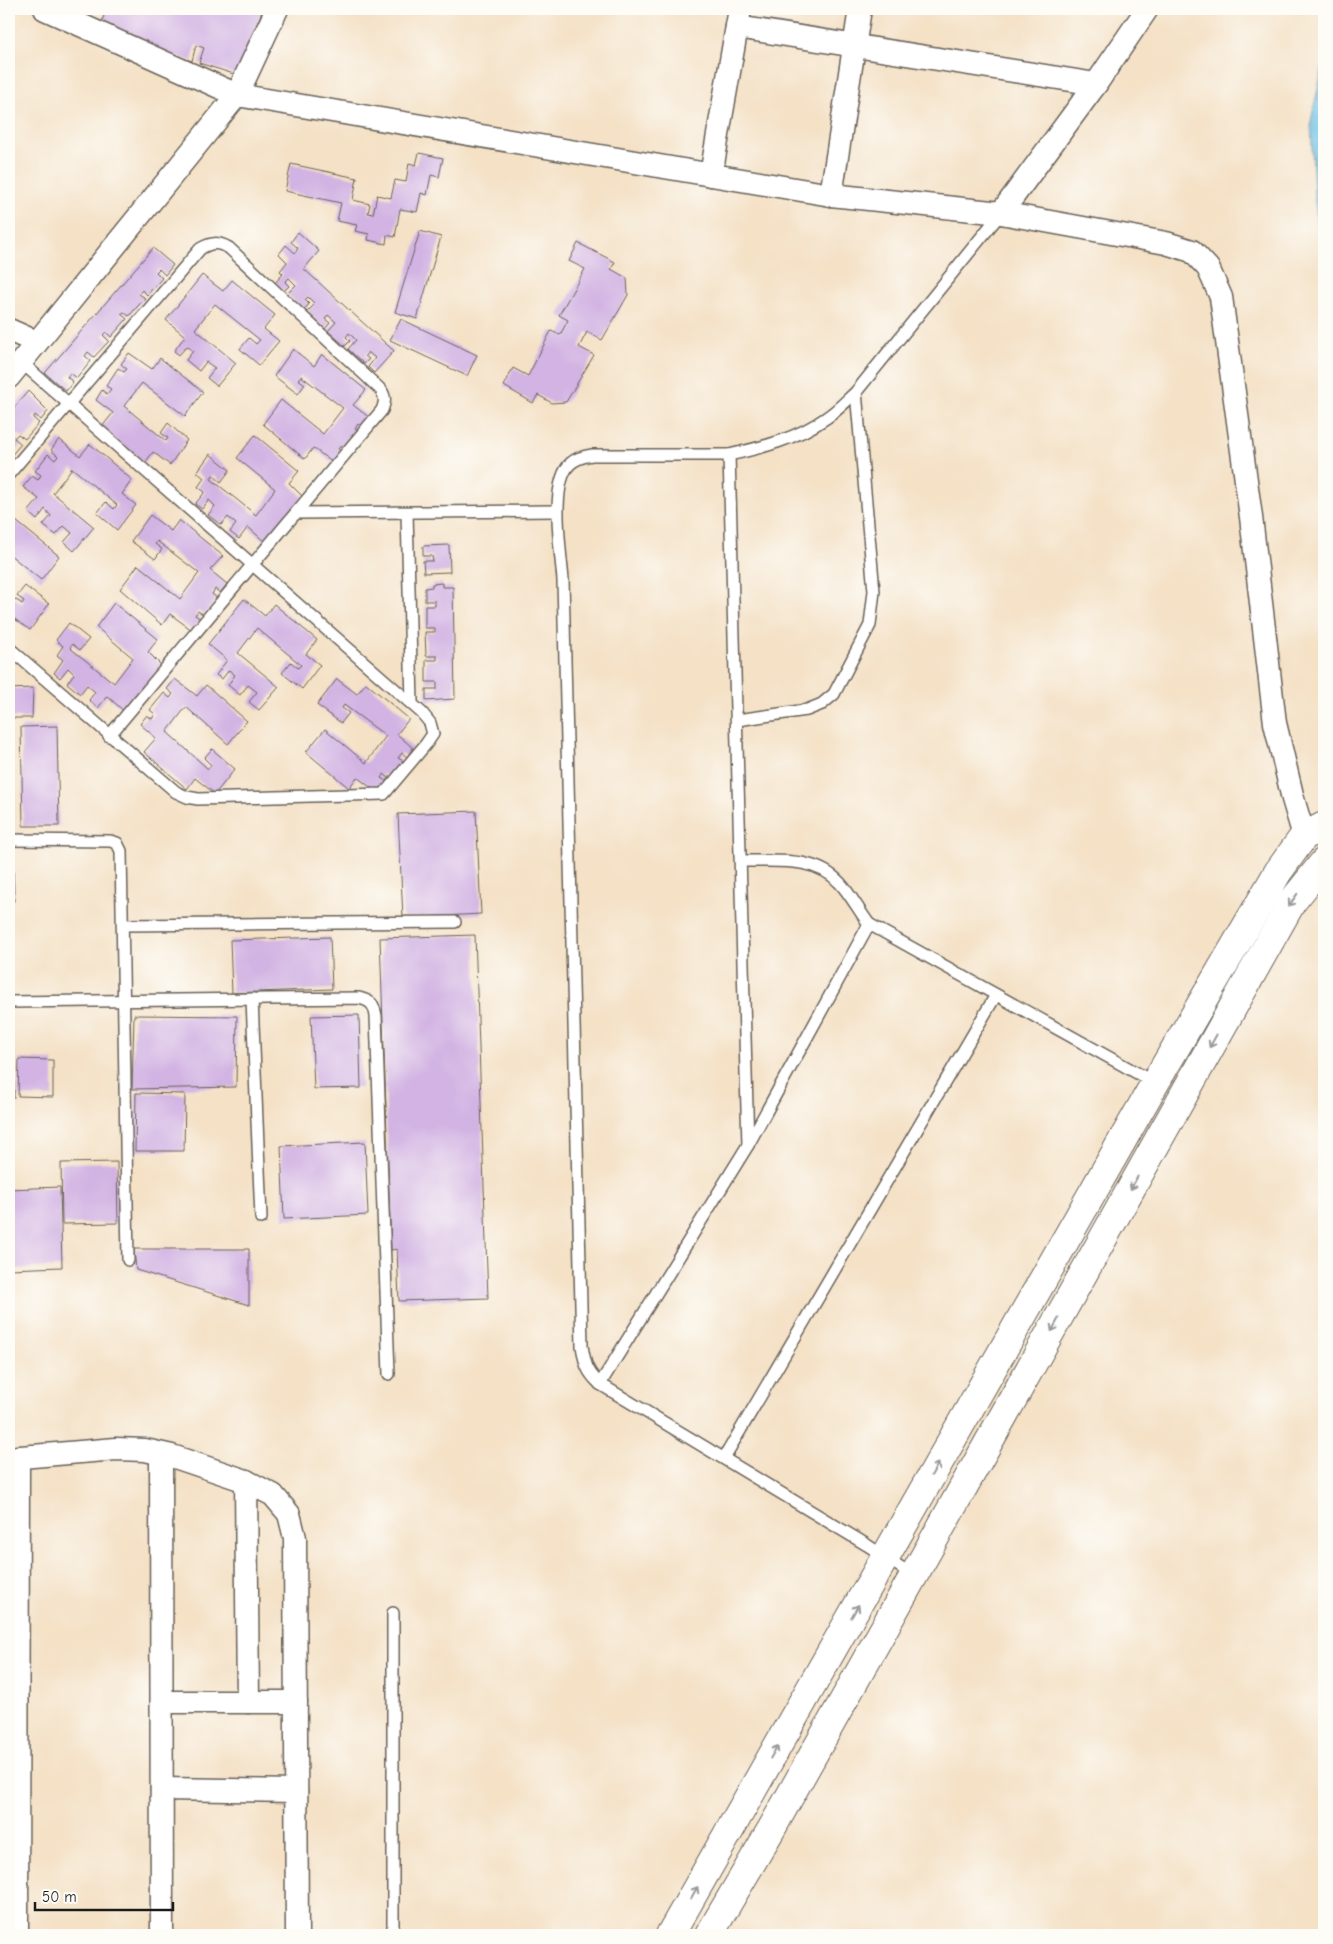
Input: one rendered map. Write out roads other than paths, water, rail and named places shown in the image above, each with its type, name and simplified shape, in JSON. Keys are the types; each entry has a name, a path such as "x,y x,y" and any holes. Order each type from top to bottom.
{"main road":[{"path":"670,1935 1155,1083 1278,872 1314,831"},
{"path":"709,1935 772,1828 1292,902 1324,862"}],"street":[{"path":"45,9 237,95 831,195 1001,213 1166,243 1192,251 1208,268 1221,297 1251,517 1275,723 1293,799 1314,831"},
{"path":"15,370 237,95 277,9"},
{"path":"831,195 860,9"},
{"path":"1001,213 1096,84 1147,9"},
{"path":"711,175 738,18 854,44 1096,84"},
{"path":"9,330 36,342"},
{"path":"17,1935 14,1788 13,1458 116,1449 145,1450 162,1454 246,1481 273,1495 289,1514 295,1538 297,1935"},
{"path":"162,1454 162,1935"},
{"path":"246,1481 248,1702"},
{"path":"162,1702 296,1702"},
{"path":"162,1789 296,1791"}],"lane":[{"path":"914,1576 886,1556 600,1384 590,1375 585,1363 582,1346 563,580 557,511 560,481 570,464 580,457 592,455 729,455 769,446 798,435 827,417 856,392 1001,213"},
{"path":"9,474 200,249 207,244 214,243 229,248 381,390 385,396 382,410 110,736"},
{"path":"9,648 176,792 186,797 198,799 375,796 384,794 426,744 432,734 430,723 422,712 252,566 69,404 15,370"},
{"path":"737,720 807,710 822,704 834,694 870,625 874,592 856,392"},
{"path":"729,455 748,1145"},
{"path":"296,513 557,511"},
{"path":"407,513 412,704"},
{"path":"9,840 110,841 117,843 122,851 128,1260"},
{"path":"740,861 807,863 823,869 839,882 869,924 1155,1083"},
{"path":"123,925 455,922"},
{"path":"600,1384 748,1145 869,924"},
{"path":"724,1458 996,994"},
{"path":"9,1002 359,998 369,1000 374,1006 376,1016 389,1374"},
{"path":"252,1000 261,1218"},
{"path":"393,1613 393,1935"}],"water":[{"path":"1324,61 1324,276 1314,196 1311,121"}]}
